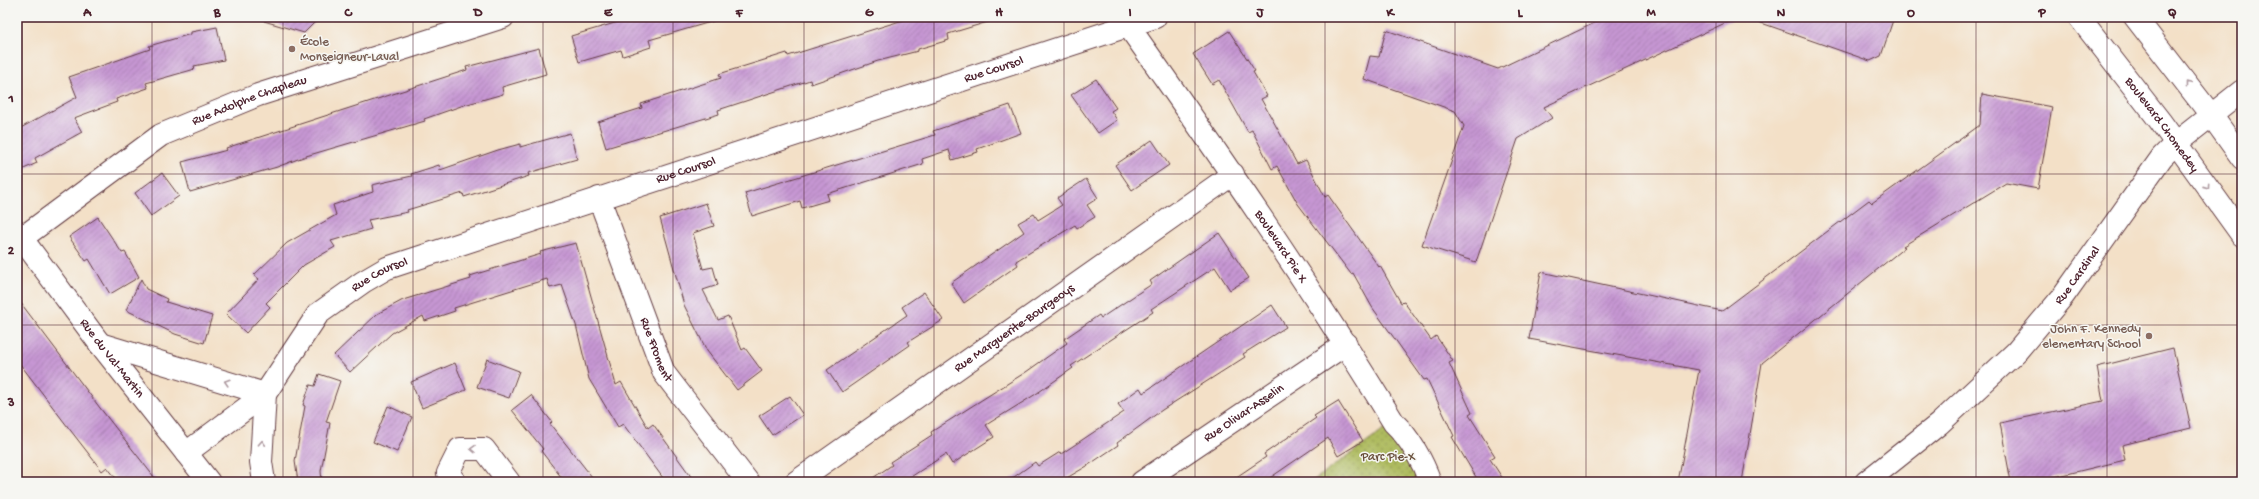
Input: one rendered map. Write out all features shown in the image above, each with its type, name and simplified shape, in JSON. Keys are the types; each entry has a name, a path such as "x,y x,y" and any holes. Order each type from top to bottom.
{"street":[{"name":"Rue Adolphe Chapleau","path":"19,235 161,135 258,95 503,17"},
{"name":"Rue Coursol","path":"186,453 265,394 318,314 363,282 387,268 1125,21 1155,17"},
{"name":"Boulevard Chomedey","path":"2078,17 2176,143 2242,235"},
{"path":"2135,17 2211,115 2242,158"},
{"name":"Boulevard Pie X","path":"1125,21 1233,174 1346,344 1394,423 1400,429 1425,467 1430,482"},
{"name":"Rue Cardinal","path":"1866,482 1939,424 2016,352 2054,309 2132,197 2162,157 2176,143 2242,91"},
{"name":"Rue Marguerite-Bourgeoys","path":"796,482 1233,174"},
{"name":"Rue Froment","path":"599,198 664,373 748,482"},
{"name":"Rue du Val-Martin","path":"19,235 100,344 209,482"},
{"path":"100,344 265,394 261,462 264,482"},
{"name":"Rue Olivar-Asselin","path":"1142,482 1346,344"},
{"path":"454,482 448,474 460,449 484,449 509,482"}],"green space":[{"name":"Parc Pie-X","path":"1394,423 1430,482 1311,482"}],"building":[{"path":"265,17 320,17 304,33 264,21"},
{"path":"635,17 714,17 714,21 649,40 651,47 623,56 621,50 579,62 571,36"},
{"path":"913,17 990,17 991,21 948,34 949,40 918,49 918,51 878,61 811,84 810,80 718,110 719,114 606,148 598,122 642,108 641,104 721,78 719,74 787,53 788,56"},
{"path":"1607,17 1738,17 1544,107 1552,118 1518,139 1476,262 1422,245 1464,126 1455,111 1364,79 1370,56 1379,57 1386,30 1498,69"},
{"path":"1751,17 1894,17 1881,56 1870,61 1750,19"},
{"path":"217,27 224,60 194,66 195,69 146,83 148,88 116,99 117,102 74,118 82,132 35,158 37,163 17,172 17,130 77,97 69,77 150,49 149,46 191,34 191,32"},
{"path":"1229,31 1255,71 1253,72 1267,96 1261,99 1297,164 1306,160 1325,197 1328,195 1379,267 1380,266 1401,303 1404,302 1431,340 1436,336 1453,361 1449,363 1472,413 1469,415 1495,456 1490,459 1505,482 1479,482 1452,437 1454,436 1427,379 1424,380 1372,307 1353,273 1351,274 1298,204 1277,166 1272,169 1252,130 1248,132 1219,80 1212,84 1193,54"},
{"path":"539,48 546,74 502,87 503,94 464,105 424,119 425,121 306,156 277,167 190,192 182,162 227,150 226,148 467,70 466,67"},
{"path":"1096,79 1116,108 1111,111 1117,120 1098,133 1071,95"},
{"path":"1982,94 2052,107 2038,189 2006,183 1903,246 1905,247 1762,363 1742,482 1678,482 1699,370 1529,339 1541,272 1722,311 1869,200 1872,203 1980,125"},
{"path":"1010,105 1021,133 977,149 978,152 952,160 949,150 922,159 923,164 827,194 829,200 802,208 800,201 752,216 745,193 935,135 933,131"},
{"path":"570,133 577,159 528,173 529,176 464,197 463,193 407,210 408,212 368,220 371,229 331,241 335,247 304,265 266,303 270,307 246,333 226,314 259,279 254,275 287,243 336,215 333,205 373,192 372,185 412,176 411,174 439,165 440,170 498,150 520,144 520,147"},
{"path":"1152,140 1169,165 1132,190 1115,165"},
{"path":"162,173 179,196 151,216 135,193"},
{"path":"1086,179 1098,198 1087,205 1095,217 1077,228 1075,225 1016,261 1018,265 964,303 951,283 1024,232 1018,223 1034,214 1038,220 1062,205 1057,198"},
{"path":"706,203 714,226 693,233 703,269 713,267 718,285 703,290 718,320 728,316 742,350 745,348 762,371 737,390 707,351 684,305 660,218"},
{"path":"98,217 122,253 125,252 139,277 110,294 89,259 86,261 69,237"},
{"path":"1219,233 1249,278 1230,290 1215,267 1151,309 1153,312 1071,366 1073,368 1036,394 986,425 994,437 952,464 946,454 903,482 867,482 892,465 890,462 932,435 931,432 1026,372 1067,343 1064,339 1099,315 1101,318 1152,284 1150,281"},
{"path":"576,243 616,385 621,382 648,428 653,424 695,482 666,482 623,424 618,427 589,379 576,325 562,285 550,288 547,279 454,308 455,311 425,321 423,316 392,333 350,372 334,355 377,314 403,300 471,279 470,276 541,254 540,252"},
{"path":"141,279 146,289 167,299 166,302 212,316 204,343 175,334 126,310"},
{"path":"924,292 943,320 908,342 910,345 842,392 827,370 907,315 902,307"},
{"path":"17,298 158,482 119,482 107,467 102,471 71,431 17,360"},
{"path":"1272,305 1286,327 1243,354 1245,357 1162,410 1117,443 1118,445 1087,466 1060,482 1007,482 1035,462 1038,466 1060,452 1061,454 1124,412 1118,404 1140,388 1143,393"},
{"path":"2173,348 2191,428 2122,445 2125,460 2034,482 2011,482 2000,423 2103,401 2097,367"},
{"path":"487,359 519,371 509,398 477,387"},
{"path":"455,363 466,390 422,408 411,382"},
{"path":"319,374 340,381 326,422 330,423 321,471 322,482 298,482 295,461 305,406 303,405 310,385 315,386"},
{"path":"531,395 552,422 550,424 596,482 565,482 541,451 543,449 512,410"},
{"path":"790,396 803,415 772,435 759,416"},
{"path":"1338,401 1363,441 1338,456 1328,438 1264,482 1229,482 1266,457 1264,454 1316,418 1314,416"},
{"path":"388,406 412,417 397,452 373,442"}],"place":[{"name":"École Monseigneur-Laval","path":"292,49"},
{"name":"John F. Kennedy elementary School","path":"2149,336"}]}
